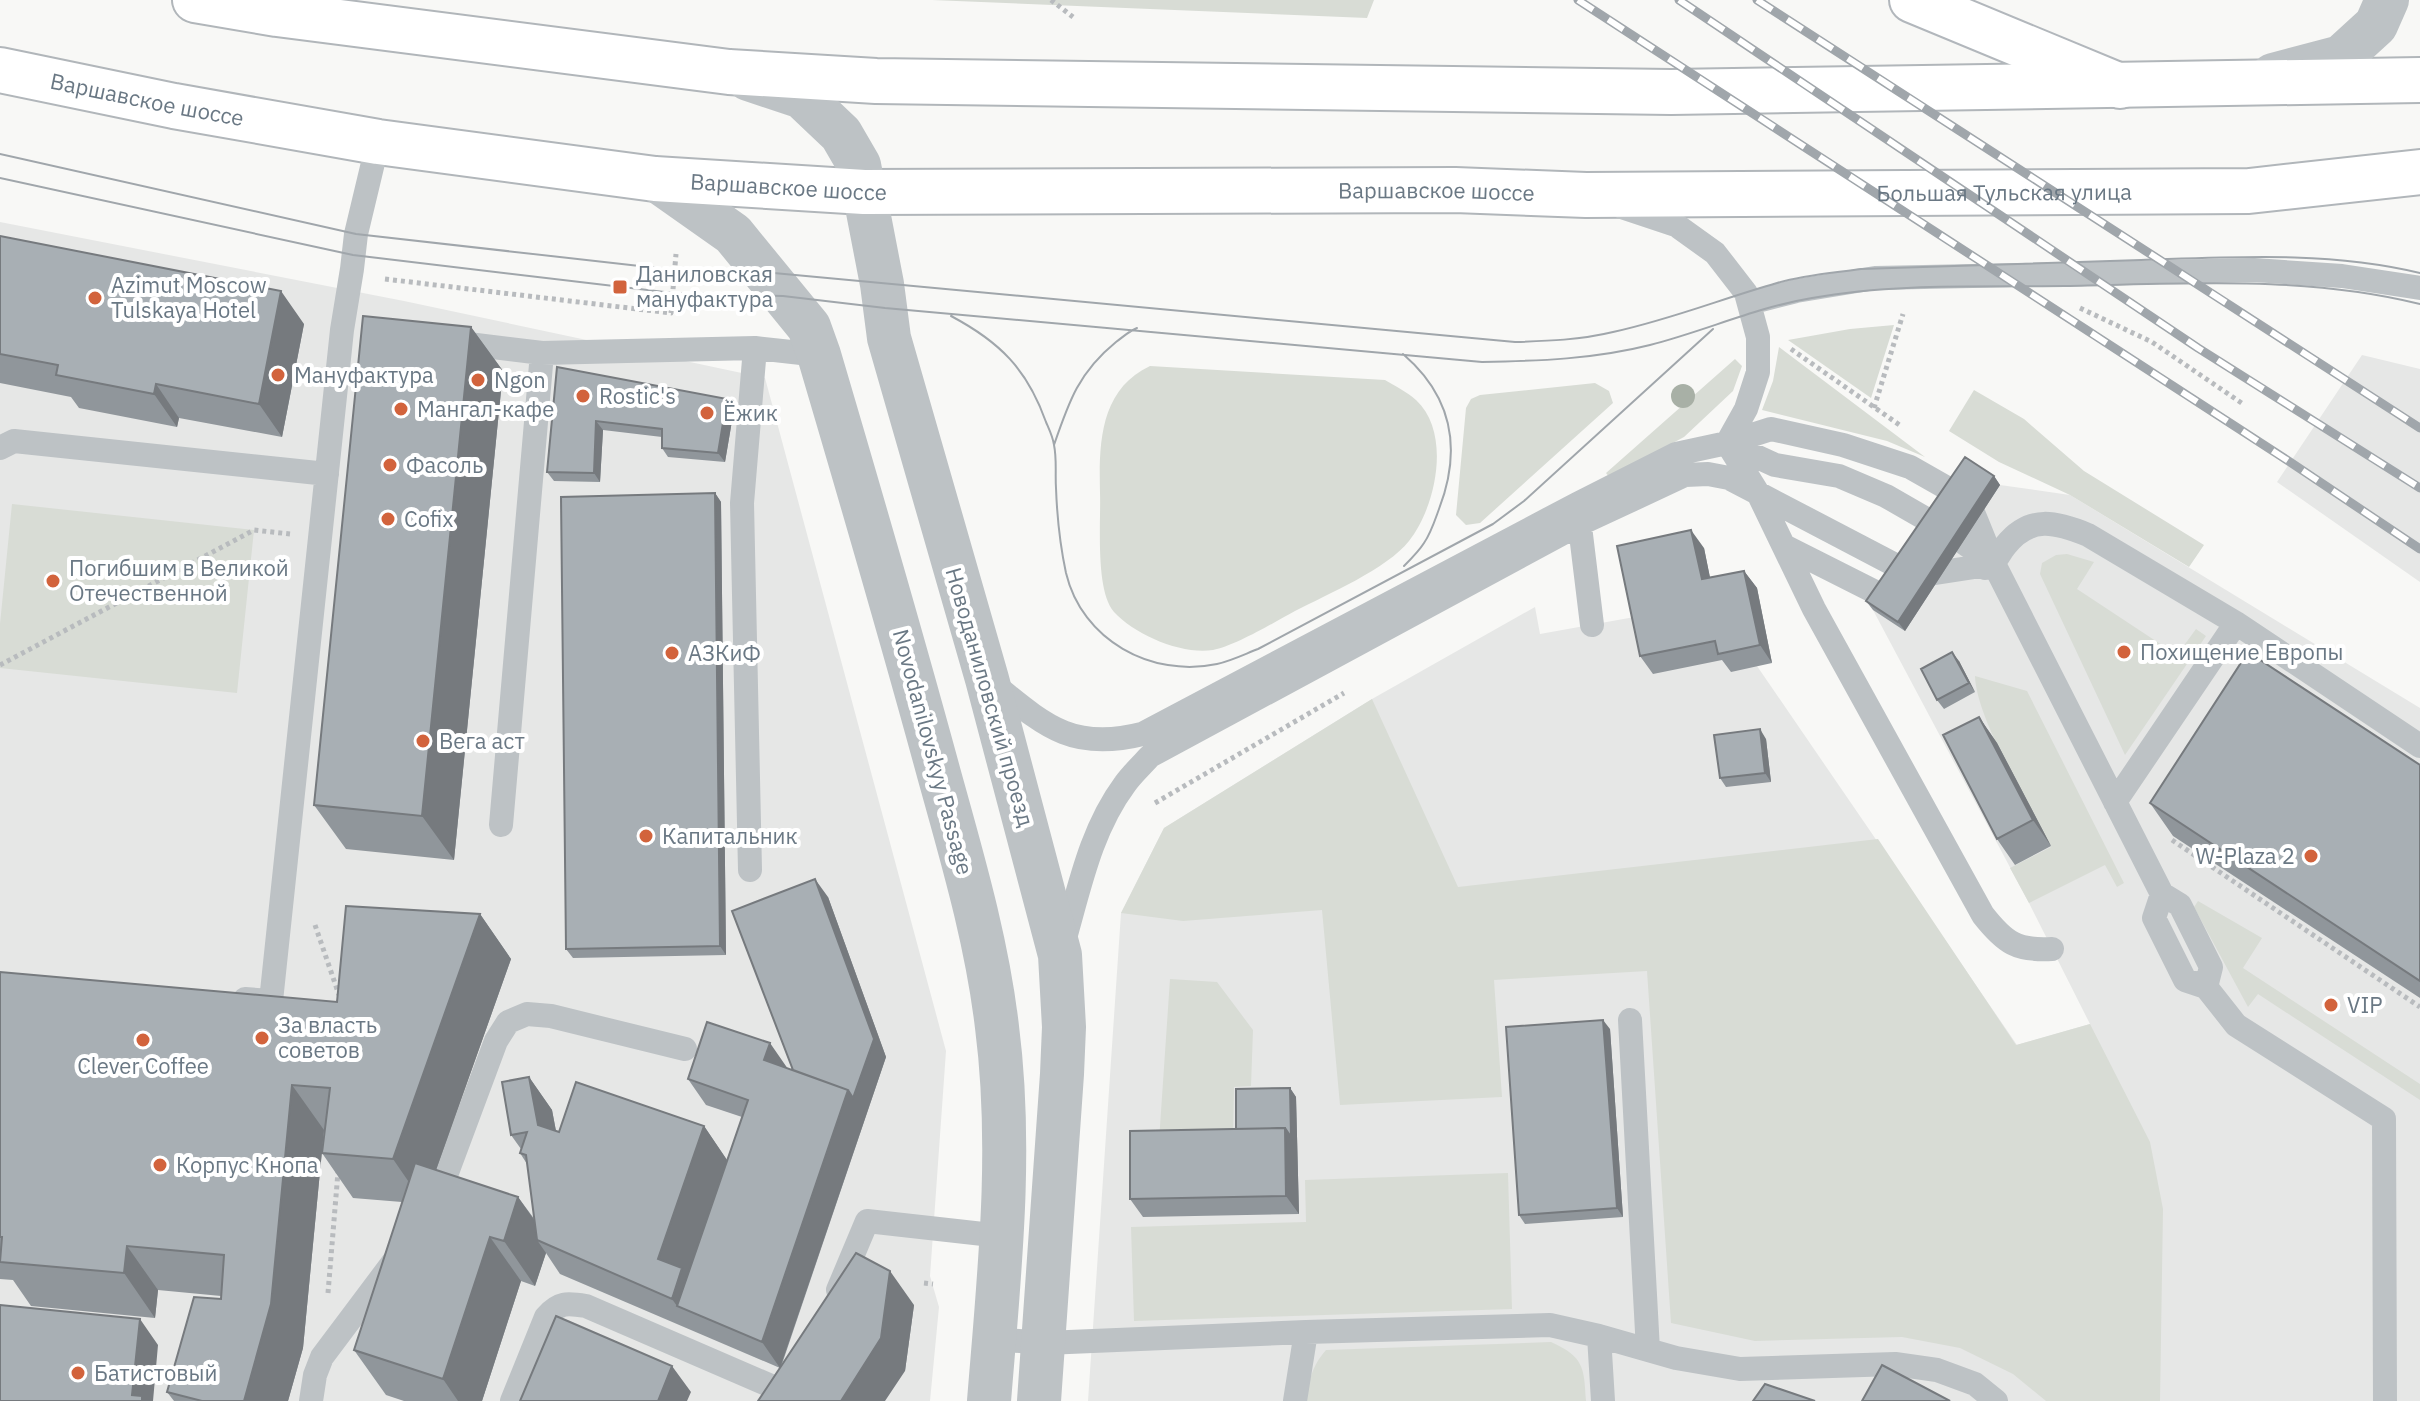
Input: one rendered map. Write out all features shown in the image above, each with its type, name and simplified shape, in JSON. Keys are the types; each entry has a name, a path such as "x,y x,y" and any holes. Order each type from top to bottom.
{"main road":[{"path":"195,0 278,7 729,72 898,82 1671,92 2420,80"},
{"path":"1912,0 2120,86"},
{"name":"Варшавское шоссе","path":"0,70 174,106 378,142 655,179 864,192 1455,190 1586,195"},
{"name":"Большая Тульская улица","path":"1586,195 2249,191 2420,172"},
{"path":"2249,191 2420,202"}],"street":[{"path":"2239,84 2341,57 2376,25 2387,0"},
{"name":"Новоданиловский проезд","path":"729,72 802,97 841,134 859,165 889,338 987,679 1060,955 1064,1027 1062,1074 1039,1401"},
{"name":"Novodanilovskyy Passage","path":"655,179 733,234 809,327 922,711 977,913 997,1026 1003,1096 1001,1236 989,1401"}],"lane":[{"path":"226,997 271,1001 342,330 356,234 378,142"},
{"path":"1586,195 1676,225 1715,253 1746,293 1758,337 1758,372 1746,409 1727,443"},
{"path":"1749,303 1833,284 1890,278 2254,270 2342,276 2420,288"},
{"path":"342,330 379,334"},
{"path":"423,339 542,353 755,348 819,355"},
{"path":"750,870 742,503 755,348"},
{"path":"501,825 542,353"},
{"path":"1060,955 1088,856 1105,815 1126,782 1150,756 1578,514 1676,454 1771,429 1843,445 1910,467 1968,500 1994,564 2162,894 2154,918 2185,980 2206,987 2236,1025 2384,1119 2385,1401"},
{"path":"0,448 14,441 327,474"},
{"path":"1727,443 1758,493 1814,609 1983,915 2010,944 2031,950 2052,949"},
{"path":"1727,443 1775,465 1839,476 1886,496 1947,531 1994,564"},
{"path":"987,679 1039,721 1069,736 1094,741 1142,734 1578,514 1685,475 1708,474 1729,478 1916,576 1994,564"},
{"path":"1578,514 1592,625"},
{"path":"1786,547 1899,604 1994,564 2019,531 2040,523 2065,525 2088,535 2236,623 2420,746"},
{"path":"2115,802 2236,623"},
{"path":"425,1220 434,1208 496,1041 508,1022 527,1014 551,1016 685,1049"},
{"path":"1630,1020 1648,1350"},
{"path":"830,1309 867,1221 1001,1236"},
{"path":"311,1401 315,1375 322,1357 406,1245"},
{"path":"512,1401 546,1317 554,1308 568,1303 586,1306 794,1393"},
{"path":"994,1339 1045,1343 1550,1325 1676,1358 1740,1369 1895,1364 1937,1370 1975,1384 1996,1401"},
{"path":"1295,1401 1306,1332"},
{"path":"1599,1336 1603,1401"}],"path":[{"path":"1051,0 1073,17"},
{"path":"385,279 671,313 676,254"},
{"path":"379,334 387,269"},
{"path":"2079,308 2152,342 2243,404"},
{"path":"1874,408 1903,314"},
{"path":"0,665 254,530 321,537"},
{"path":"1147,807 1352,689"},
{"path":"2165,836 2420,1007"},
{"path":"312,915 340,1000"},
{"path":"322,1357 339,1161"},
{"path":"924,1283 933,1284"}],"shaded area":[{"path":"932,0 1374,0 1367,18"},
{"path":"0,222 404,301 765,378 946,1051 930,1276 939,1307 930,1401 0,1401"},
{"path":"1894,325 1871,398 1788,340 1850,329"},
{"path":"1779,347 1925,457 1887,441 1762,410 1773,381"},
{"path":"2362,355 2420,369 2420,582 2277,482"},
{"path":"1735,359 1742,366 1733,391 1684,437 1609,477 1606,473"},
{"path":"1150,366 1385,380 1401,389 1416,400 1427,414 1437,450 1433,490 1419,527 1399,551 1372,571 1222,648 1187,649 1160,642 1134,628 1114,612 1108,602 1101,573 1100,456 1112,404 1133,376"},
{"path":"1595,383 1609,391 1613,403 1480,523 1466,525 1456,515 1466,408 1471,399 1480,395"},
{"path":"1974,390 2024,419 2084,471 2204,545 2189,567 2070,495 1999,462 1949,431"},
{"path":"1972,466 2000,485 2070,495 2420,708 2420,1401 1088,1401 1121,913 1164,828 1372,699 1535,607 1540,634 1640,616 1728,659 1757,666 2017,1045 2090,1024 1873,610"},
{"path":"12,504 254,530 237,693 0,668 0,624"},
{"path":"2067,554 2094,562 2077,589 2177,655 2196,629 2206,636 2125,755 2040,574 2042,563 2056,555"},
{"path":"1975,676 2027,691 2124,883 2117,887 2105,865 2029,903 2010,868 2051,847 1994,738 1984,715"},
{"path":"1372,699 1458,887 1878,839 2016,1045 2090,1024 2150,1142 2163,1209 2160,1401 2046,1401 2013,1374 1960,1348 1902,1337 1755,1341 1671,1323 1647,971 1494,980 1502,1097 1340,1105 1322,910 1183,921 1121,913 1164,828"},
{"path":"2198,901 2262,938 2243,968 2420,1084 2420,1100 2258,994 2248,1007 2194,907"},
{"path":"1170,979 1217,982 1253,1030 1251,1086 1234,1087 1233,1142 1159,1141"},
{"path":"1508,1173 1512,1309 1134,1321 1131,1227 1306,1222 1305,1180"},
{"path":"1551,1342 1570,1353 1580,1364 1586,1401 1306,1401 1312,1374 1326,1350"}],"building":[{"path":"0,236 281,291 259,404 156,384 154,394 56,375 58,365 0,354"},
{"path":"363,316 471,327 422,816 314,805"},
{"path":"557,367 727,399 718,453 662,448 662,429 596,421 594,473 547,472"},
{"path":"1965,457 1994,476 1898,622 1866,601"},
{"path":"715,493 720,946 566,949 561,497"},
{"path":"1691,530 1702,579 1744,571 1760,645 1718,654 1715,641 1640,656 1617,546"},
{"path":"1952,652 1969,683 1937,700 1921,669"},
{"name":"W-Plaza 2","path":"2248,652 2420,765 2420,981 2150,803"},
{"path":"1979,717 2033,820 1997,839 1943,735"},
{"path":"1760,729 1765,773 1720,778 1714,735"},
{"path":"815,879 874,1039 853,1098 848,1090 793,1070 732,911"},
{"name":"Корпус Кнопа","path":"346,906 480,914 393,1159 322,1153 330,1088 292,1085 271,1304 244,1401 202,1401 167,1392 194,1297 221,1299 224,1255 127,1246 124,1273 0,1262 0,972 337,1002"},
{"path":"1603,1020 1617,1208 1519,1215 1506,1027"},
{"path":"707,1022 770,1043 764,1060 848,1090 762,1342 677,1306 748,1100 688,1079"},
{"path":"529,1077 538,1125 559,1132 576,1082 704,1126 658,1259 682,1268 672,1299 537,1240 526,1155 520,1153 527,1132 511,1135 502,1082"},
{"path":"1290,1088 1291,1137 1285,1128 1236,1129 1236,1089"},
{"path":"1285,1128 1286,1196 1130,1199 1130,1131"},
{"path":"415,1163 518,1197 504,1241 490,1237 443,1379 354,1350"},
{"path":"856,1253 890,1271 881,1338 841,1401 758,1401"},
{"name":"Батистовый","path":"0,1305 140,1319 132,1395 142,1396 142,1401 0,1401"},
{"path":"556,1316 672,1366 658,1401 520,1401"},
{"path":"1882,1365 1950,1401 1862,1401"},
{"path":"1765,1384 1815,1401 1753,1401"}],"tram line":[{"path":"0,154 356,234 675,270 763,272 1515,342 1601,335 1654,322 1787,280 1861,269 2281,257 2351,261 2420,273"},
{"path":"0,178 353,255 673,293 783,296 1482,362 1546,360 1629,350 1792,302 1843,293 1906,288 2243,283 2332,289 2420,304"},
{"path":"951,316 998,347 1021,372 1038,403 1055,450 1058,520 1066,573 1074,597 1087,617 1103,635 1123,649 1144,659 1192,667 1222,663 1258,649 1493,524 1524,501 1713,329"},
{"path":"1054,445 1070,401 1084,376 1103,353 1137,328"},
{"path":"1403,354 1433,388 1442,406 1451,445 1446,487 1429,535 1404,566"}],"railway":[{"path":"1578,0 2420,549"},
{"path":"1679,0 2198,348 2420,488"},
{"path":"1757,0 2420,428"}],"place":[{"name":"Даниловская мануфактура","path":"620,287"},
{"name":"Azimut Moscow Tulskaya Hotel","path":"95,298"},
{"name":"Мануфактура","path":"278,375"},
{"name":"Ngon","path":"478,380"},
{"name":"Rostic's","path":"583,396"},
{"name":"Мангал-кафе","path":"401,409"},
{"name":"Ёжик","path":"707,413"},
{"name":"Фасоль","path":"390,465"},
{"name":"Cofix","path":"388,519"},
{"name":"Погибшим в Великой Отечественной","path":"53,581"},
{"name":"Похищение Европы","path":"2124,652"},
{"name":"АЗКиФ","path":"672,653"},
{"name":"Вега аст","path":"423,741"},
{"name":"Капитальник","path":"646,836"},
{"name":"W-Plaza 2","path":"2311,856"},
{"name":"VIP","path":"2331,1005"},
{"name":"За власть советов","path":"262,1038"},
{"name":"Clever Coffee","path":"143,1040"},
{"name":"Корпус Кнопа","path":"160,1165"},
{"name":"Батистовый","path":"78,1373"}]}
